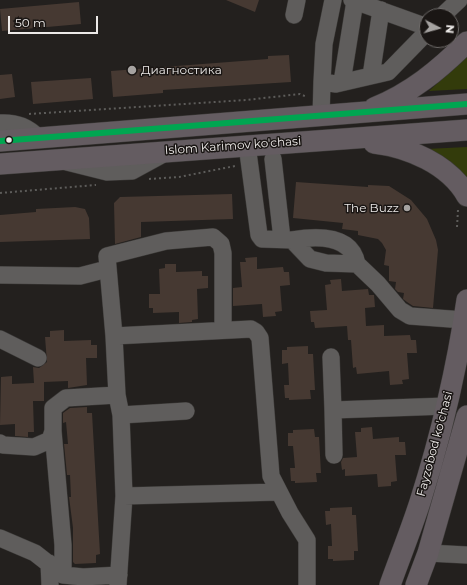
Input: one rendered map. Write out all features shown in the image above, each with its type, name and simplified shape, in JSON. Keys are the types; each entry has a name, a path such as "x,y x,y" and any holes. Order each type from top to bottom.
{"main road":[{"path":"358,114 387,102 426,79 467,42"},
{"path":"464,105 465,130"},
{"name":"Islom Karimov ko'chasi","path":"0,142 464,105"},
{"name":"Islom Karimov ko'chasi","path":"0,164 465,130"},
{"path":"334,139 391,145 428,159 456,182 467,196"},
{"name":"Fayzobod ko'chasi","path":"390,585 420,502 446,406 467,300"},
{"name":"Fayzobod ko'chasi","path":"416,585 428,553 467,416"}],"street":[{"path":"321,117 324,44 333,0"},
{"path":"342,82 354,0 419,24"},
{"path":"450,8 459,0"},
{"path":"371,76 381,10"},
{"path":"322,82 342,82 388,72 419,40"},
{"path":"0,124 21,124 40,139"},
{"path":"247,145 259,235 262,239 287,240 323,238 337,240 347,245 355,257 357,264 378,284 400,310 410,316 464,320"},
{"path":"273,159 287,240 310,259 326,262 357,264"},
{"path":"56,580 83,577 119,580 124,496 120,415 117,395 114,336 107,256 166,241 213,237 221,244 223,253 222,292 224,329"},
{"path":"0,275 80,276 107,269"},
{"path":"114,336 224,329 251,329 256,332 260,338 272,476 279,492 308,540 307,585"},
{"path":"0,339 38,358"},
{"path":"331,357 334,455"},
{"path":"56,580 63,545 53,430 53,408 66,398 117,395"},
{"path":"333,410 446,406"},
{"path":"120,415 186,411"},
{"path":"0,443 3,445 34,447 50,440 53,430"},
{"path":"124,496 279,492"},
{"path":"0,538 35,553 48,563 56,580"},
{"path":"428,553 467,556"}],"path":[{"path":"28,114 246,100 300,94"}],"green space":[{"path":"467,56 467,89 429,91"},
{"path":"467,147 467,179 426,149"}],"building":[{"path":"226,0 259,0 255,12"},
{"path":"79,2 81,24 2,31 0,9"},
{"path":"289,55 291,82 163,90 163,93 113,97 111,71 268,59 268,56"},
{"path":"12,74 15,97 0,99 0,75"},
{"path":"91,78 93,99 33,104 31,82"},
{"path":"296,182 368,187 368,185 389,186 411,200 427,219 436,240 438,250 433,308 413,306 403,299 404,293 398,292 395,289 396,282 389,281 389,266 384,265 386,250 378,239 358,235 358,231 342,229 343,223 293,218"},
{"path":"232,194 233,219 141,222 141,237 115,244 114,203 120,197"},
{"path":"75,207 85,209 89,218 90,239 0,242 0,215 36,212 36,209"},
{"path":"257,257 257,269 283,267 284,272 289,272 290,285 280,286 282,311 275,312 276,316 263,317 262,304 233,306 233,288 242,287 240,262 246,262 245,258"},
{"path":"165,264 176,264 176,272 202,271 202,276 208,276 208,288 197,289 198,319 192,320 192,322 179,323 179,312 153,313 153,308 149,308 149,294 160,294 159,269 165,268"},
{"path":"341,279 342,291 368,289 369,295 374,295 375,307 365,308 366,326 384,325 384,336 410,335 411,340 416,340 417,353 407,353 409,379 402,380 403,384 390,385 389,371 357,374 356,367 353,368 351,340 348,340 347,326 315,328 314,322 311,322 310,311 327,310 325,285 331,284 330,280"},
{"path":"64,330 64,341 91,340 91,345 97,345 97,358 86,358 87,385 68,388 68,381 44,382 44,401 33,401 34,432 28,432 28,437 15,436 15,424 0,425 1,377 12,376 12,384 34,383 33,367 39,368 47,362 45,337 50,337 50,331"},
{"path":"308,346 308,354 313,354 315,390 310,390 311,399 289,400 289,398 285,398 284,385 289,385 288,363 282,364 282,350 287,350 287,347"},
{"path":"87,407 87,413 92,413 100,554 96,555 96,563 75,564 73,562 73,528 69,497 71,497 70,475 67,475 64,444 68,444 66,422 63,423 63,413 70,408"},
{"path":"372,427 373,439 399,437 399,442 405,442 406,455 395,455 397,481 391,482 391,486 378,487 377,474 345,476 345,469 342,470 341,462 343,458 357,457 355,432 361,432 361,428"},
{"path":"314,429 315,437 319,437 321,473 316,473 317,482 295,483 295,481 291,481 290,468 295,468 293,446 288,446 288,433 293,433 293,430"},
{"path":"352,507 352,515 356,515 358,551 354,551 354,560 333,561 333,559 328,559 328,546 332,546 331,524 326,525 325,511 330,511 330,508"}],"transit line":[{"path":"0,141 467,104"}],"place":[{"name":"Диагностика","path":"132,70"},
{"name":"The Buzz","path":"407,208"}]}
